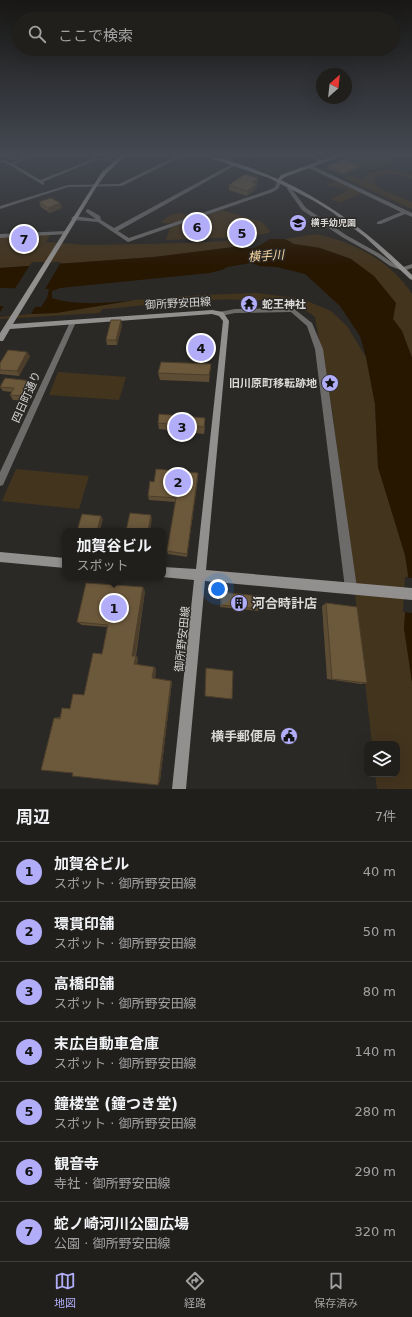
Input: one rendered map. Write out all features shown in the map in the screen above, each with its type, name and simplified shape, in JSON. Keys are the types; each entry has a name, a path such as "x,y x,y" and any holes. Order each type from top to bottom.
{"main road":[{"path":"0,339 90,193"},
{"path":"300,193 342,217 375,241 412,278"},
{"name":"御所野安田線","path":"8,327 212,312 221,314 226,321 179,789"},
{"path":"0,557 62,563"},
{"path":"166,572 412,594"}],"street":[{"path":"0,208 44,193"},
{"path":"115,230 183,193"},
{"path":"74,218 99,221 115,230 128,240 266,193"},
{"path":"292,193 304,209 321,222 392,265 403,269 412,266"},
{"path":"365,193 412,215"},
{"path":"88,211 98,217 99,221"},
{"path":"379,224 405,212"},
{"path":"0,236 65,233"},
{"path":"221,314 235,311 293,310 310,325 318,349 351,588"},
{"name":"四日町通り","path":"0,482 73,322"}],"shaded area":[{"path":"343,193 362,193 339,203 331,199"},
{"path":"377,193 390,193 412,202 412,209"},
{"path":"222,210 262,222 270,231 247,242 248,240 241,237 166,240 170,228"},
{"path":"179,213 188,215 175,222 161,222 170,215"},
{"path":"316,234 344,242 358,248 382,263 403,282 412,294 412,358 402,331 393,319 394,309 351,259 320,248 294,244 285,239"},
{"path":"50,235 46,242 87,245 191,243 239,240 247,243 248,248 242,246 154,257 0,268 0,237"},
{"path":"257,293 302,299 331,311 347,326 366,357 375,404 378,467 405,555 408,574 404,628 412,682 412,789 377,789 375,777 400,777 400,741 372,741 332,409 315,317 298,307 274,302 214,300 103,309 99,313 0,319 0,315 56,313 135,300"},
{"path":"58,372 126,377 119,400 49,395"},
{"path":"16,469 89,476 79,509 2,501"}],"water":[{"name":"横手川","path":"270,239 285,239 294,244 320,248 351,259 374,276 396,303 393,319 402,331 412,358 412,682 404,628 408,574 405,555 378,467 375,404 366,357 360,336 340,306 305,274 277,267 260,266 251,263 227,267 222,270 209,273 60,288 52,291 52,298 61,301 82,303 104,303 135,300 56,313 0,315 0,306 41,307 47,298 49,289 0,288 0,268 154,257 242,246 249,249 256,247"}],"pier":[{"path":"32,262 61,262 44,291 14,290"},
{"path":"5,304 36,305 31,314 0,317 0,312"},
{"path":"405,577 412,578 412,613 403,612"}],"building":[{"path":"51,198 60,203 48,208 39,202"},
{"path":"197,217 205,217 207,226 197,226"},
{"path":"111,320 121,320 116,340 106,340"},
{"path":"8,350 27,352 17,371 0,370 0,363"},
{"path":"161,362 211,364 209,375 158,373"},
{"path":"5,378 32,381 24,396 10,395 14,388 0,387"},
{"path":"159,414 205,418 204,427 158,423"},
{"path":"156,469 198,473 187,554 167,551 176,498 148,496 150,481 154,482"},
{"path":"130,513 151,515 149,528 127,528"},
{"path":"82,514 101,516 98,528 78,528"},
{"path":"86,583 143,587 132,656 136,656 134,664 154,667 152,678 171,681 158,785 72,776 73,773 41,770 54,718 60,719 62,708 70,709 73,694 84,695 93,653 102,654 108,625 77,622"},
{"name":"河合時計店","path":"221,592 259,596 259,609 221,605"},
{"path":"326,603 357,607 367,683 332,679"},
{"path":"206,668 233,671 232,699 205,696"}],"place":[{"name":"横手幼児園","path":"298,223"},
{"name":"観音寺","path":"197,227"},
{"name":"鐘楼堂 (鐘つき堂)","path":"242,233"},
{"name":"蛇ノ崎河川公園広場","path":"24,239"},
{"name":"蛇王神社","path":"249,304"},
{"name":"末広自動車倉庫","path":"201,348"},
{"name":"旧川原町移転跡地","path":"330,383"},
{"name":"高橋印舗","path":"182,427"},
{"name":"環貫印舗","path":"178,482"},
{"name":"河合時計店","path":"239,603"},
{"name":"加賀谷ビル","path":"114,608"},
{"name":"横手郵便局","path":"289,736"}]}
